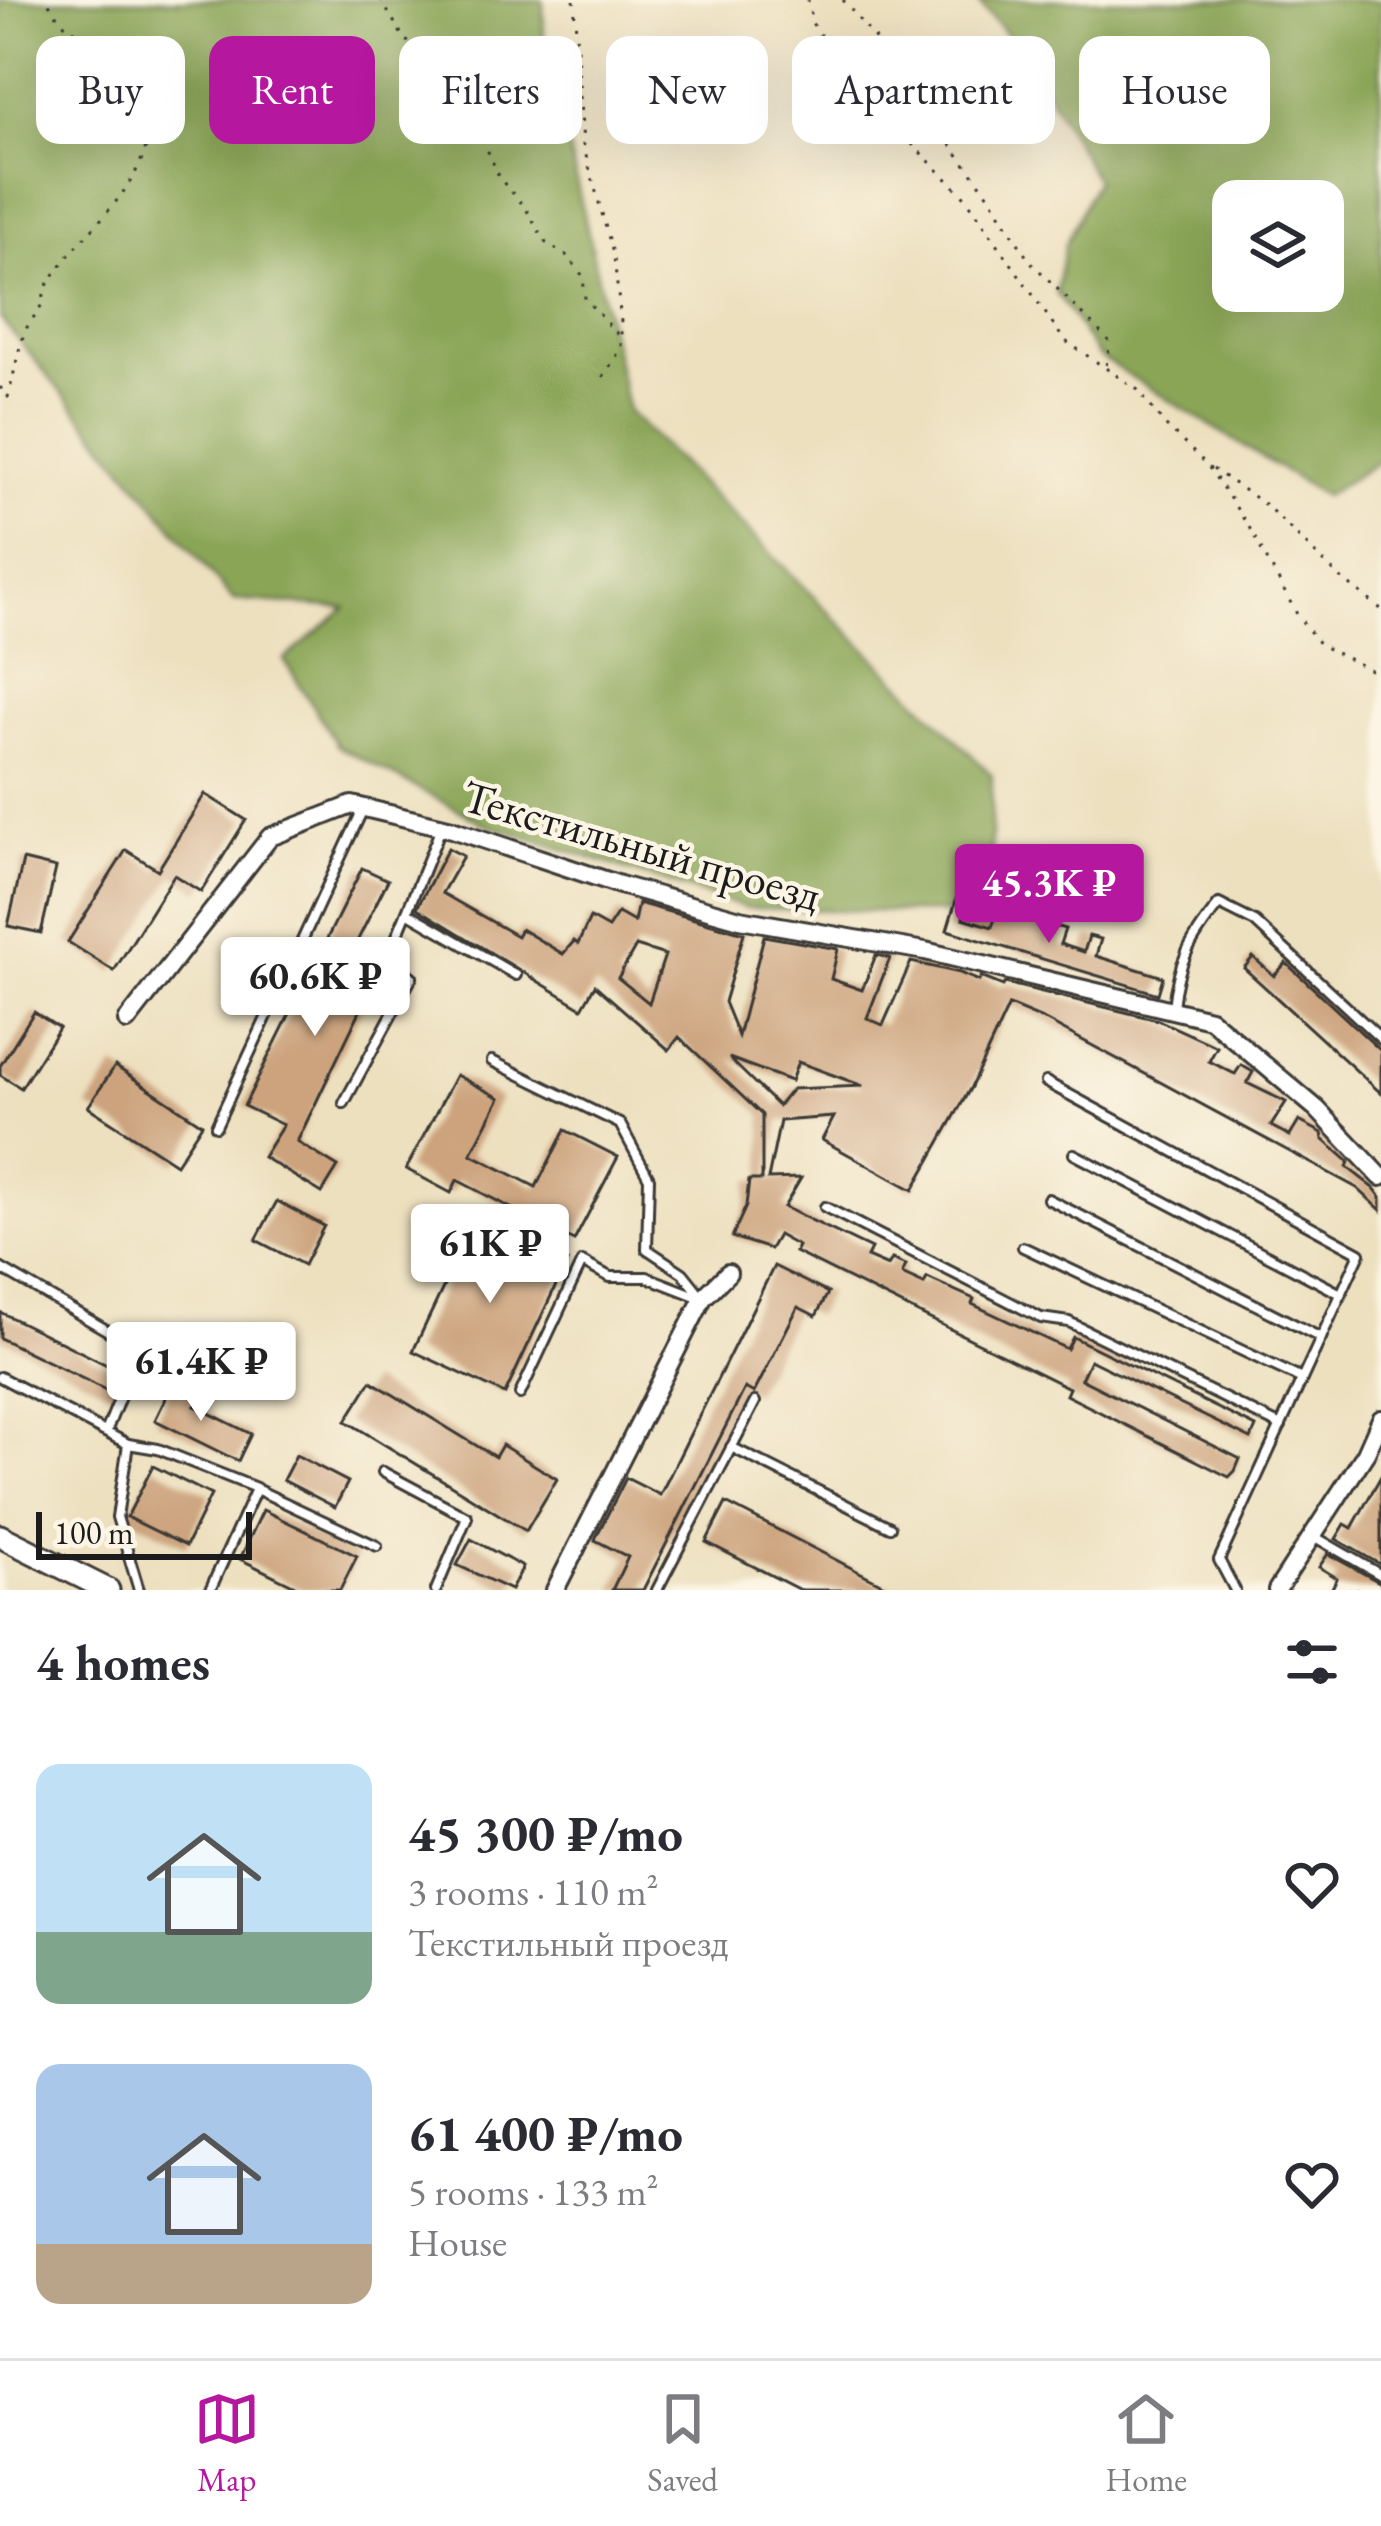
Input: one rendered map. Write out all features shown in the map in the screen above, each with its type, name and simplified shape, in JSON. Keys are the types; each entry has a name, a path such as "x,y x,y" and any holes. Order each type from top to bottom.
{"street":[{"name":"Текстильный проезд","path":"127,1021 270,837 352,805 442,826 740,919 925,951 1210,1019 1317,1109 1381,1177"},
{"path":"555,1590 703,1298 728,1273"},
{"path":"1276,1590 1366,1453 1381,1419"},
{"path":"0,1536 84,1585 108,1590"}],"lane":[{"path":"216,1126 363,807"},
{"path":"344,1103 412,977 388,958 442,826"},
{"path":"1173,1009 1178,968 1195,934 1219,904 1255,922 1381,1039"},
{"path":"407,912 516,975"},
{"path":"492,1061 620,1124 649,1178 647,1249 683,1273 703,1298"},
{"path":"1046,1082 1360,1253 1219,1559 1235,1590"},
{"path":"1074,1154 1341,1294"},
{"path":"1048,1199 1321,1338"},
{"path":"825,1207 1041,1318 1069,1322 1280,1426"},
{"path":"1023,1247 1302,1379"},
{"path":"520,1394 582,1262 610,1276 646,1277 703,1298"},
{"path":"0,1268 139,1348 106,1432"},
{"path":"0,1377 128,1444 158,1449 256,1489 377,1546"},
{"path":"657,1590 755,1402"},
{"path":"128,1444 118,1517 139,1590"},
{"path":"731,1448 890,1527"},
{"path":"382,1472 467,1517 436,1590"},
{"path":"210,1590 256,1489"},
{"path":"1311,1535 1381,1575"}],"path":[{"path":"0,388 8,398 26,329 42,304 44,290 66,258 128,190 152,121 151,103 125,76 107,45 95,35 64,25 47,0"},
{"path":"381,0 405,40 430,53 440,90 456,100 500,179 546,243 566,255 583,276 585,299 621,338"},
{"path":"574,0 580,58 578,111 614,256 621,338 621,349 598,383"},
{"path":"808,0 812,23 838,59 896,128 966,198 1064,340 1138,390 1165,425 1208,466 1267,506 1338,576 1381,610"},
{"path":"843,0 910,82 1028,260 1110,342 1106,368"},
{"path":"1208,466 1249,526 1298,616 1321,645 1381,675"}],"green space":[{"path":"0,0 543,0 544,36 399,36 399,144 568,144 628,411 992,775 990,914 746,908 485,824 338,746 284,660 346,608 233,600 0,318"},
{"path":"976,0 1381,0 1381,460 1324,496 1098,356 1056,292 1065,245 1096,180 1055,106 1055,36 1008,36"}],"building":[{"path":"205,794 246,820 201,892 174,875 114,971 68,942 126,850 158,870"},
{"path":"448,848 463,856 442,893 517,936 521,929 563,954 574,941 578,944 590,918 608,928 618,913 634,922 638,903 744,933 724,1002 738,1036 764,936 838,949 831,979 862,990 876,955 890,958 867,1018 883,1025 911,962 1158,1020 1217,1047 1209,1061 1235,1074 1241,1065 1253,1072 1247,1083 1286,1102 1271,1126 1290,1136 1299,1121 1322,1133 1349,1162 1347,1167 1381,1197 1381,1210 1357,1188 1009,1005 971,1087 913,1190 822,1140 834,1117 780,1121 768,1179 801,1178 784,1207 871,1249 867,1257 888,1266 892,1259 906,1265 902,1274 924,1284 927,1278 974,1299 972,1304 1067,1349 1073,1337 1256,1427 1251,1439 1090,1360 1081,1379 1240,1459 1229,1477 1066,1395 1069,1388 795,1252 798,1246 778,1235 770,1249 732,1237 746,1206 749,1180 762,1180 762,1115 679,1037 669,1050 595,985 582,1008 417,908","holes":["636,946 665,955 649,1003 618,978","729,1058 791,1081 798,1062 863,1086 792,1089 778,1106"]},
{"path":"23,860 56,868 41,933 8,926"},
{"path":"362,868 388,880 343,969 373,984 297,1142 338,1167 322,1193 263,1157 283,1125 244,1106"},
{"path":"957,897 968,900 963,918 992,927 998,909 1065,929 1060,944 1084,952 1089,936 1101,939 1096,956 1163,977 1158,994 947,930"},
{"path":"1253,957 1274,976 1286,963 1381,1051 1381,1093 1244,968"},
{"path":"34,1012 59,1028 21,1088 0,1075 0,1066"},
{"path":"115,1066 202,1124 176,1164 88,1107"},
{"path":"456,1075 500,1098 471,1154 536,1187 565,1130 618,1157 574,1241 457,1180 451,1193 406,1169"},
{"path":"277,1201 324,1226 304,1265 256,1240"},
{"path":"476,1218 567,1262 505,1394 413,1351"},
{"path":"774,1266 828,1293 816,1316 798,1307 754,1393 745,1388 643,1590 612,1590 628,1557 595,1540 597,1535 626,1478 660,1495"},
{"path":"0,1312 121,1372 112,1393 0,1338"},
{"path":"371,1381 495,1457 502,1445 557,1479 526,1531 346,1421"},
{"path":"172,1385 199,1399 195,1406 251,1434 238,1461 155,1420"},
{"path":"296,1455 348,1482 335,1507 283,1480"},
{"path":"153,1466 211,1495 186,1546 127,1517"},
{"path":"1381,1476 1381,1565 1336,1539 1345,1524 1352,1528"},
{"path":"726,1503 894,1590 800,1590 706,1542"},
{"path":"263,1510 357,1556 340,1590 303,1590 240,1559"},
{"path":"471,1539 523,1567 511,1590 457,1565"},
{"path":"1328,1554 1381,1583 1381,1590 1331,1590 1337,1578 1319,1567"}]}
